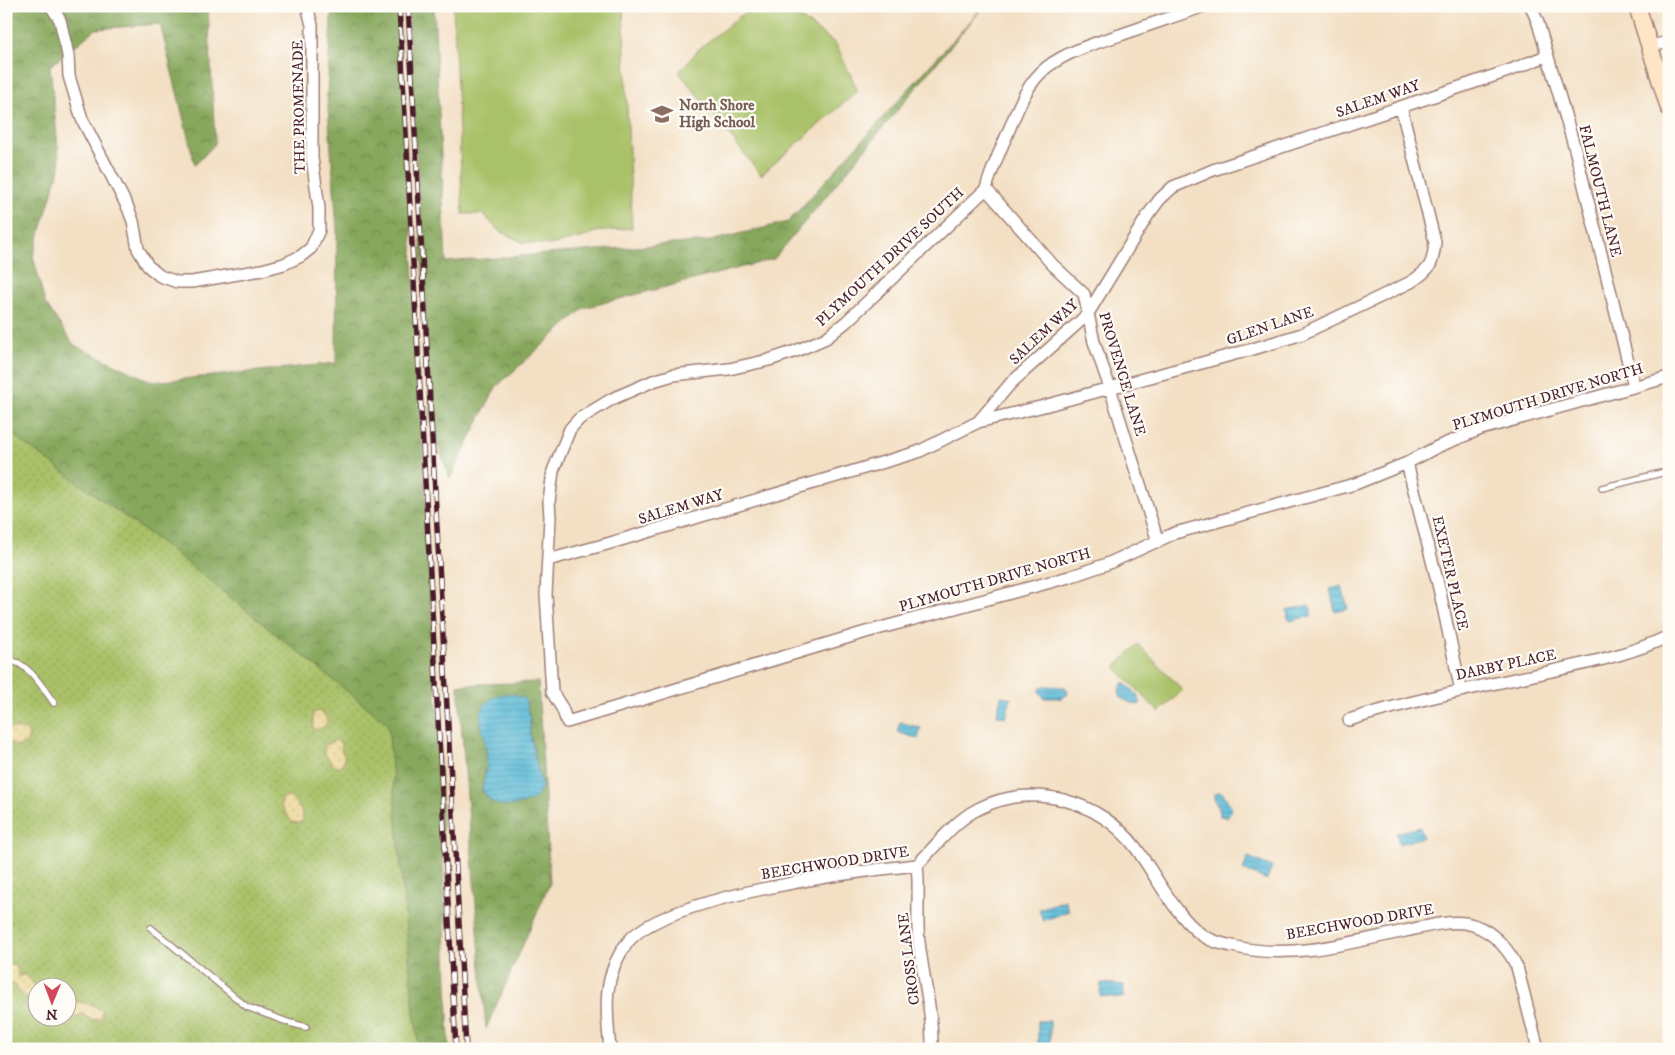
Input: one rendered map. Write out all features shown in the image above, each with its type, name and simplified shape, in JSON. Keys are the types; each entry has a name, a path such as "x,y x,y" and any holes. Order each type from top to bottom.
{"main road":[{"path":"1637,6 1669,108"}],"street":[{"name":"THE PROMENADE","path":"51,6 60,20 68,55 69,76 82,119 128,208 133,221 138,249 148,266 160,276 177,282 192,282 262,270 284,264 311,248 319,230 319,208 312,158 312,25 307,6"},
{"name":"PLYMOUTH DRIVE SOUTH","path":"548,560 549,502 553,471 570,429 579,419 612,399 652,381 673,375 729,368 769,360 826,338 846,322 986,189 991,169 1019,107 1029,87 1046,68 1066,55 1204,6"},
{"name":"FALMOUTH LANE","path":"1531,6 1538,23 1546,56 1575,149 1634,386"},
{"path":"1650,46 1669,42"},
{"name":"SALEM WAY","path":"548,560 918,452 978,422 1011,383 1087,315 1148,214 1173,187 1213,170 1508,71 1546,56"},
{"name":"GLEN LANE","path":"978,422 1110,388 1302,334 1412,282 1426,272 1433,260 1435,242 1401,107"},
{"name":"PROVENCE LANE","path":"986,189 1052,264 1084,294 1094,342 1158,542"},
{"name":"PLYMOUTH DRIVE NORTH","path":"548,560 546,594 552,692 562,708 567,722 866,632 1069,577 1107,564 1175,534 1355,484 1481,429 1669,377"},
{"name":"EXETER PLACE","path":"1406,463 1439,588 1461,690"},
{"name":"DARBY PLACE","path":"1349,720 1392,706 1582,664 1631,651 1669,636"},
{"name":"BEECHWOOD DRIVE","path":"610,1049 607,999 608,979 618,957 639,930 693,907 779,886 917,865 955,826 976,810 1018,797 1053,796 1072,801 1087,808 1115,825 1135,847 1190,924 1202,935 1220,944 1248,949 1288,952 1329,946 1443,923 1464,923 1482,928 1498,940 1511,955 1517,967 1538,1049"},
{"name":"CROSS LANE","path":"917,865 919,884 917,909 919,942 933,1030 932,1049"}],"lane":[{"path":"1602,488 1669,471"},
{"path":"6,660 18,663 30,672 54,703"},
{"path":"150,928 247,1007 306,1027"}],"green space":[{"path":"6,6 208,6 215,144 195,165 160,24 96,29 50,66 60,167 33,256 45,303 74,345 153,382 336,363 337,229 327,95 331,19 334,6 399,6 440,764 449,1049 419,1049 413,1003 388,724 175,553 6,430"},
{"path":"408,6 434,6 446,262 710,241 788,222 984,6 774,259 584,308 496,387 450,478 431,427"},
{"path":"453,6 623,6 632,228 595,232 581,238 549,245 522,242 499,231 483,214 463,214"},
{"path":"753,6 784,6 836,44 858,91 761,175 679,72 701,47"},
{"path":"6,401 419,718 439,1049 6,1049"},
{"path":"1138,644 1183,690 1159,712 1115,667"},
{"path":"538,682 550,883 486,1029 458,685","holes":["530,718 530,734 482,788 487,765 486,749"]}],"sand":[{"path":"319,711 326,717 327,723 317,730 313,728 313,713"},
{"path":"6,729 26,730 29,735 27,742 19,746 6,739"},
{"path":"336,740 342,744 341,751 344,754 344,762 339,766 333,765 324,752 325,745"},
{"path":"287,796 296,802 300,809 303,820 299,823 292,822 281,806 282,799"},
{"path":"6,966 17,967 18,976 25,975 28,978 28,999 21,994 14,984 6,983"},
{"path":"78,1002 100,1009 102,1017 98,1020 90,1019 83,1014 78,1016"},
{"path":"338,1041 348,1042 351,1049 332,1049"}],"water":[{"path":"1342,586 1348,609 1335,612 1330,589"},
{"path":"1309,605 1311,616 1290,621 1287,610"},
{"path":"1123,683 1126,683 1136,693 1141,703 1139,705 1121,698 1119,691"},
{"path":"1042,687 1065,687 1068,690 1067,695 1060,699 1044,698 1039,691"},
{"path":"502,694 514,694 525,699 530,718 530,734 542,787 536,798 508,806 502,806 490,800 482,788 487,759 481,724 482,710 492,698"},
{"path":"1001,696 1011,698 1006,717 997,715"},
{"path":"900,722 921,728 918,739 897,732"},
{"path":"1219,792 1223,793 1232,808 1227,817 1220,816 1215,801 1214,795"},
{"path":"1420,827 1423,837 1399,844 1396,833"},
{"path":"1248,857 1272,867 1267,880 1243,870"},
{"path":"1065,900 1069,911 1043,921 1039,909"},
{"path":"1101,983 1124,985 1123,998 1100,996"},
{"path":"1038,1021 1050,1021 1050,1049 1038,1049"}],"railway":[{"path":"399,6 456,1049"},
{"path":"408,6 466,1049"}],"place":[{"name":"North Shore High School","path":"662,114"}]}
